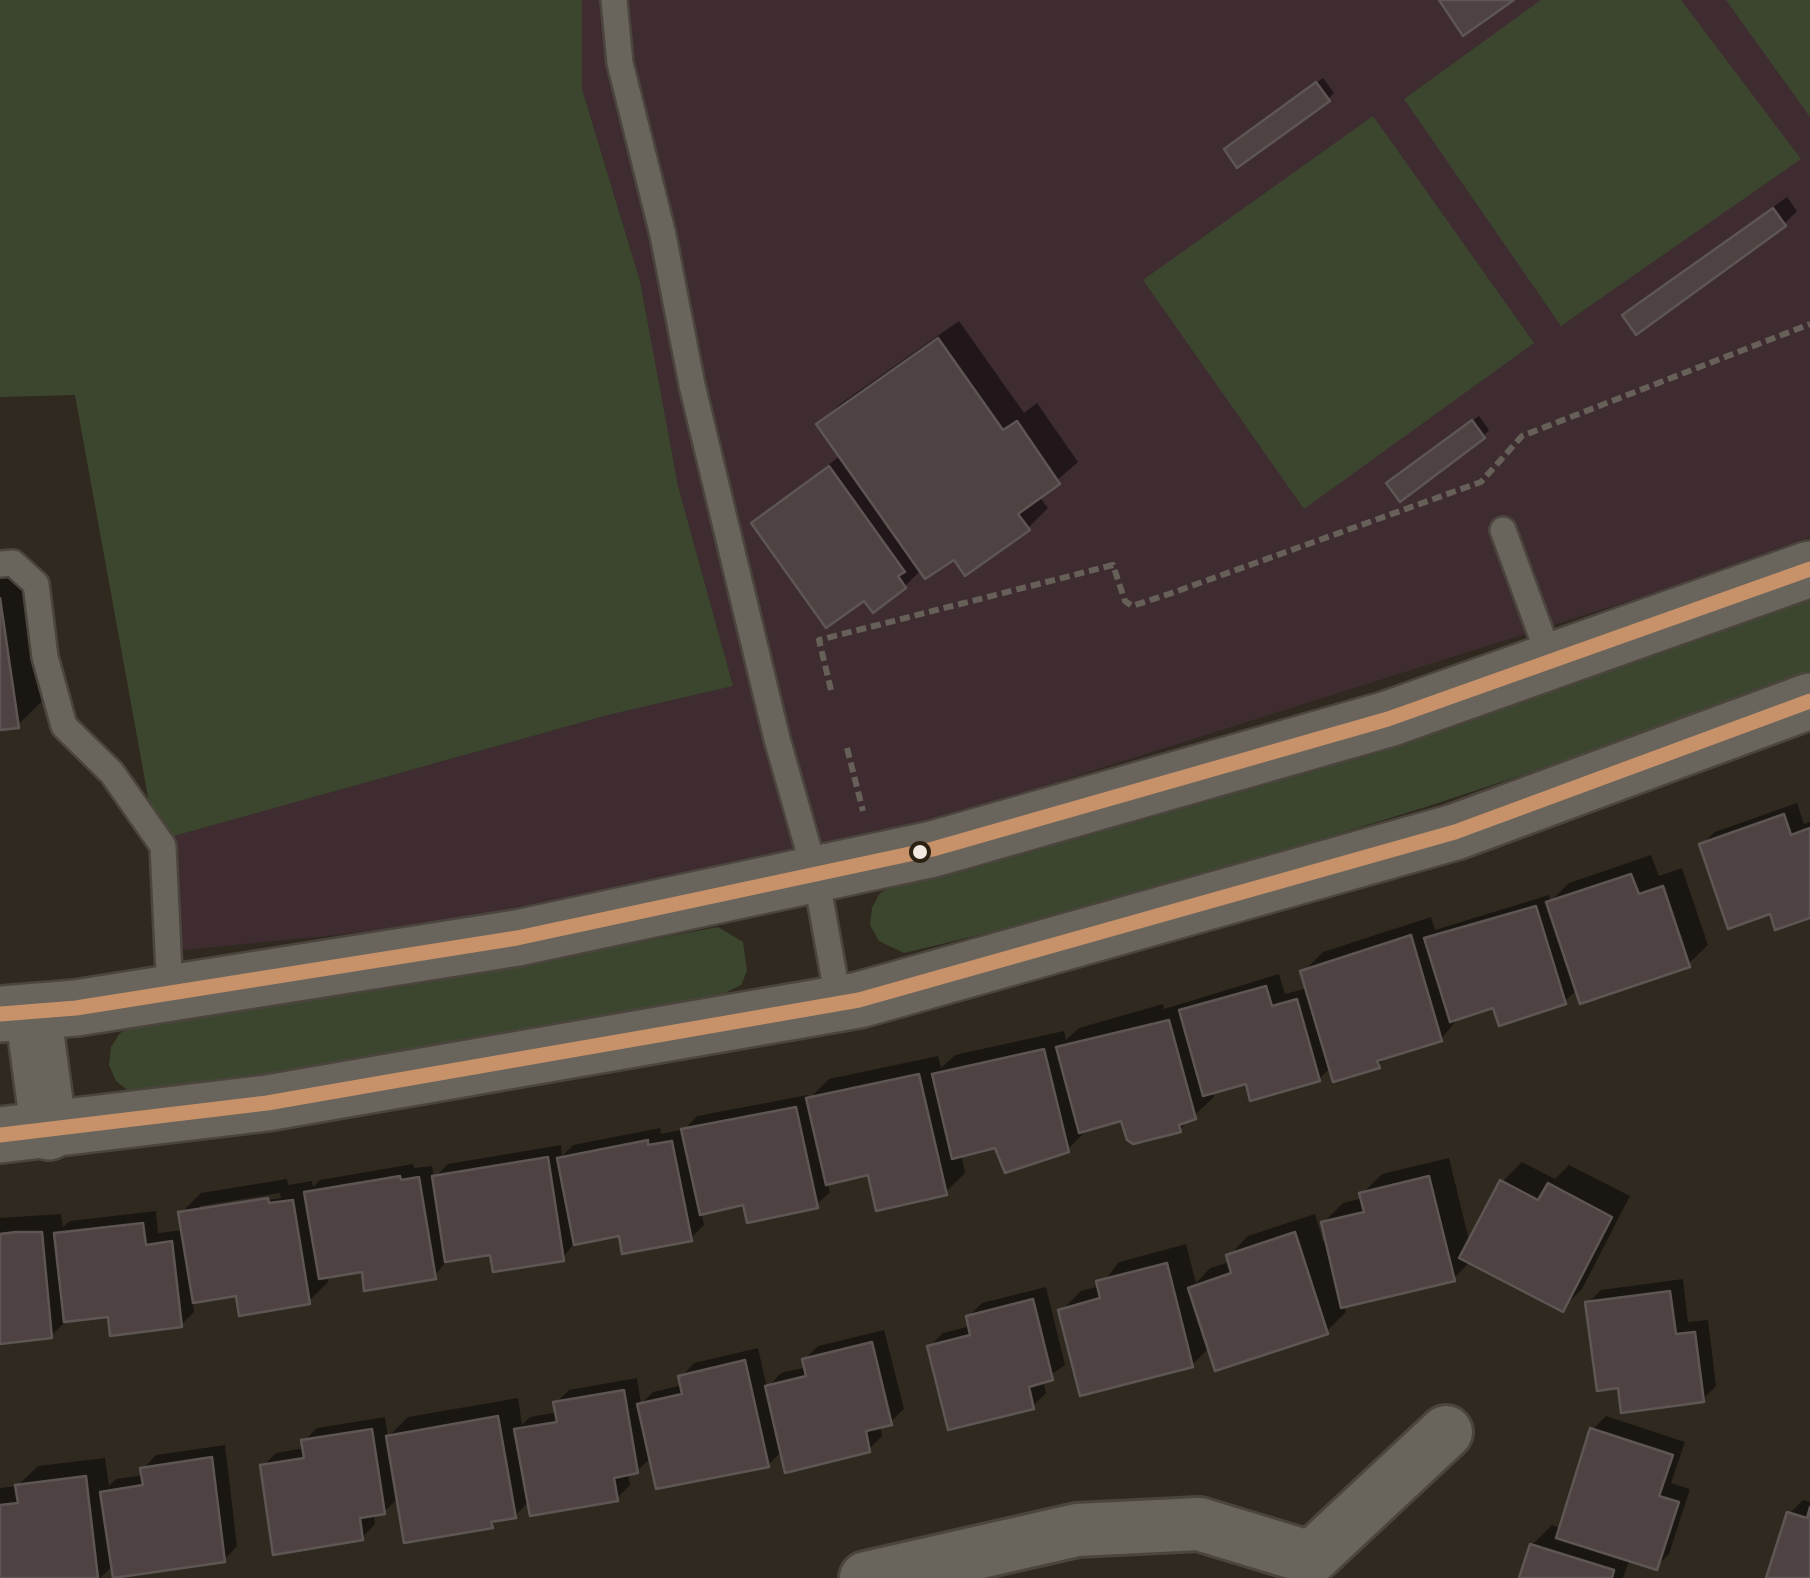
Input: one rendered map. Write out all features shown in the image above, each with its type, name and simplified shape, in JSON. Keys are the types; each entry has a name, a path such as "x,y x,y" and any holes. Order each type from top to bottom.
{"street":[{"path":"1810,569 1552,664 1388,719 933,849 517,938 170,994 17,1013 25,1134 267,1104 839,1004 1455,832 1810,701"},
{"path":"866,1578 1077,1530 1200,1524 1314,1568 1446,1432"}],"lane":[{"path":"614,0 620,63 663,235 692,384 772,721 816,876 839,1004"},
{"path":"1503,530 1552,664"},
{"path":"0,564 13,563 36,584 45,657 64,726 112,773 163,846 170,994"}],"path":[{"path":"831,690 820,640 1113,565 1126,601 1132,606 1170,594 1480,482 1522,436 1810,324"},
{"path":"846,748 864,815"}],"shaded area":[{"path":"582,0 1810,0 1810,537 1651,594 950,816 510,912 418,927 163,952 156,841 608,715 733,686 678,487 640,281 582,89"}],"green space":[{"path":"0,0 582,0 582,89 640,281 678,486 733,686 608,715 156,841 75,395 0,397"},
{"path":"1541,0 1681,0 1801,159 1561,326 1404,99"},
{"path":"1726,0 1810,0 1810,117"},
{"path":"1373,116 1534,343 1304,509 1143,280"},
{"path":"1810,596 1810,672 1678,723 1173,885 1033,922 904,953 879,941 870,925 872,908 880,893 895,885 1156,816 1413,737"},
{"path":"718,927 743,942 747,971 741,985 715,998 418,1053 144,1094 130,1092 116,1081 109,1065 111,1047 120,1033 133,1027 425,983"}],"building":[{"path":"1439,0 1514,0 1463,36"},
{"path":"1316,82 1330,101 1237,168 1224,149"},
{"path":"1773,208 1786,226 1636,335 1622,315"},
{"path":"938,338 1003,430 1017,421 1060,484 1018,514 1030,530 965,576 954,560 925,579 816,424"},
{"path":"1472,420 1485,438 1400,502 1386,483"},
{"path":"829,466 905,572 898,576 906,588 873,613 864,601 826,628 751,523"},
{"path":"0,598 19,728 0,730"},
{"path":"1784,814 1791,835 1810,828 1810,918 1775,930 1770,914 1728,929 1699,844"},
{"path":"1631,874 1639,894 1663,886 1690,967 1580,1004 1546,902"},
{"path":"1536,906 1566,1004 1499,1026 1493,1008 1450,1022 1424,938"},
{"path":"1411,935 1442,1041 1377,1061 1380,1068 1333,1082 1300,971"},
{"path":"1266,986 1272,1006 1297,999 1320,1081 1250,1101 1246,1084 1203,1096 1179,1010"},
{"path":"1169,1020 1196,1119 1179,1125 1181,1132 1133,1144 1127,1140 1121,1121 1079,1133 1056,1047"},
{"path":"1044,1049 1069,1152 1005,1173 995,1148 952,1159 932,1074"},
{"path":"919,1074 947,1195 876,1211 868,1175 826,1185 806,1098"},
{"path":"796,1107 818,1208 747,1223 743,1205 700,1215 681,1129"},
{"path":"648,1140 648,1145 672,1141 692,1241 622,1254 619,1236 574,1245 557,1158"},
{"path":"548,1157 564,1261 493,1272 490,1255 445,1262 432,1176"},
{"path":"400,1176 401,1180 419,1177 436,1279 364,1291 362,1272 319,1279 304,1192"},
{"path":"1429,1176 1455,1281 1341,1308 1321,1222 1364,1212 1359,1193"},
{"path":"1500,1180 1538,1200 1548,1183 1612,1217 1563,1312 1459,1258"},
{"path":"268,1198 269,1203 293,1200 310,1304 239,1316 236,1296 193,1303 178,1212"},
{"path":"143,1223 146,1245 172,1241 182,1327 110,1336 108,1317 64,1322 54,1233"},
{"path":"42,1232 52,1338 0,1344 0,1234"},
{"path":"1295,1232 1328,1334 1215,1371 1188,1288 1231,1273 1226,1255"},
{"path":"1167,1263 1193,1367 1080,1396 1058,1310 1100,1298 1096,1281"},
{"path":"1670,1291 1676,1334 1695,1332 1704,1402 1621,1413 1618,1388 1597,1391 1585,1302"},
{"path":"1033,1299 1053,1380 1029,1387 1034,1409 948,1430 927,1346 970,1335 966,1316"},
{"path":"872,1342 892,1425 866,1431 870,1452 785,1473 765,1386 806,1376 802,1359"},
{"path":"745,1360 769,1467 656,1489 637,1404 682,1394 678,1376"},
{"path":"624,1390 638,1473 614,1478 618,1501 530,1516 514,1429 557,1422 553,1402"},
{"path":"498,1416 516,1518 491,1522 493,1528 404,1543 386,1436"},
{"path":"1590,1428 1673,1455 1659,1496 1679,1502 1657,1570 1556,1538"},
{"path":"372,1429 385,1514 360,1518 363,1540 273,1555 260,1465 304,1458 301,1440"},
{"path":"212,1457 225,1562 113,1578 100,1492 143,1485 140,1468"},
{"path":"86,1476 98,1578 0,1578 0,1505 18,1503 15,1485"},
{"path":"1810,1507 1810,1578 1766,1578 1787,1512 1807,1518"},
{"path":"1530,1544 1614,1570 1612,1578 1519,1578"}],"transit line":[{"path":"0,1014 76,1008 517,938 933,849 1388,719 1810,569"},
{"path":"0,1135 267,1103 859,1000 1455,832 1810,701"}]}
